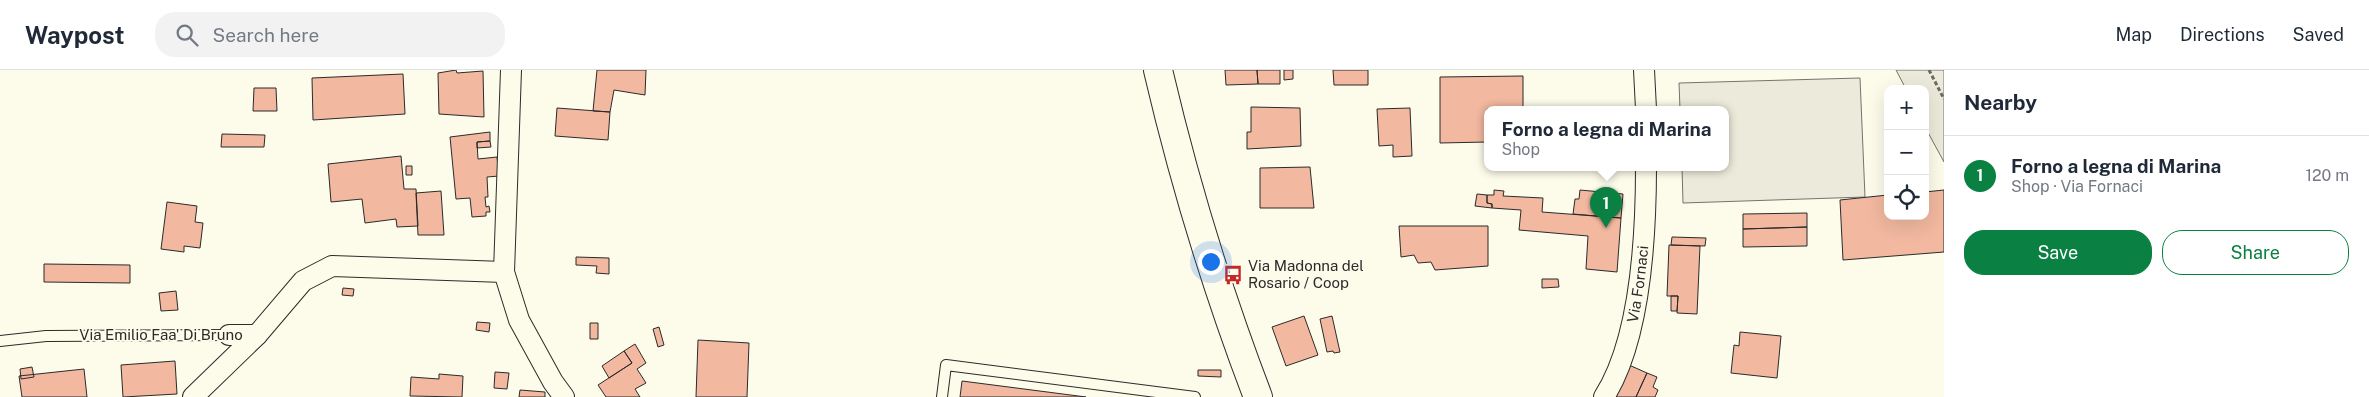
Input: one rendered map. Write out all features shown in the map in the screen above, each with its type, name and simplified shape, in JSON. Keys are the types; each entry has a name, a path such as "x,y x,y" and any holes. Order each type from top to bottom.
{"street":[{"path":"512,70 504,272 519,320 553,382 564,397"},
{"path":"1158,70 1189,194 1213,270 1258,397"},
{"path":"1644,70 1646,106"},
{"name":"Via Fornaci","path":"1604,397 1614,382 1625,354 1634,320 1641,251 1646,171"},
{"name":"Via Emilio Faa' Di Bruno","path":"229,335 257,335 303,281 332,266 504,272"},
{"path":"194,397 257,335"}],"lane":[{"name":"Via Emilio Faa' Di Bruno","path":"0,341 46,336 229,335"},
{"path":"942,397 946,365 1195,397"}],"path":[{"path":"1929,70 1944,99"}],"shaded area":[{"path":"1896,70 1944,70 1944,162 1929,134 1929,85 1904,85"},
{"path":"1860,78 1865,197 1683,203 1682,171 1729,171 1729,106 1680,106 1679,83"}],"building":[{"path":"456,70 457,73 483,71 484,117 439,114 438,73"},
{"path":"597,70 646,70 645,95 614,90 610,112 593,111"},
{"path":"1225,70 1257,70 1258,84 1226,85"},
{"path":"1257,70 1280,70 1280,84 1258,84"},
{"path":"1284,70 1293,70 1293,79 1284,80"},
{"path":"1333,70 1368,70 1368,85 1334,85"},
{"path":"403,74 405,114 313,120 312,78"},
{"path":"1523,76 1523,106 1484,106 1484,142 1440,143 1440,77"},
{"path":"254,88 276,88 277,111 253,111"},
{"path":"1251,107 1300,108 1301,146 1247,149 1247,132 1251,132"},
{"path":"557,108 610,112 608,140 555,136"},
{"path":"1410,108 1412,156 1393,157 1393,145 1379,146 1377,109"},
{"path":"490,132 490,141 477,142 478,159 497,157 499,176 487,177 488,197 485,197 486,207 489,206 490,212 486,212 486,216 472,217 470,198 456,199 450,137"},
{"path":"222,134 265,135 264,147 221,147"},
{"path":"490,141 491,147 477,148 477,142"},
{"path":"401,156 404,189 416,189 418,226 397,227 396,219 365,223 362,199 331,202 328,164"},
{"path":"406,166 412,166 412,175 406,175"},
{"path":"1310,167 1314,208 1260,208 1260,168"},
{"path":"1494,190 1504,191 1503,196 1543,198 1542,212 1621,218 1617,272 1586,269 1588,236 1519,230 1521,210 1492,208 1492,204 1487,203 1487,195 1494,195"},
{"path":"1580,190 1623,194 1621,218 1573,214 1575,199 1579,199"},
{"path":"1944,190 1944,252 1843,260 1840,200 1884,195 1884,220 1929,220 1929,192"},
{"path":"441,191 444,235 418,235 416,193"},
{"path":"1477,194 1487,195 1487,203 1492,204 1492,208 1475,206"},
{"path":"167,202 197,206 195,222 203,223 200,248 184,246 184,252 161,249"},
{"path":"1807,213 1807,227 1743,229 1743,214"},
{"path":"1399,226 1488,226 1488,266 1435,270 1431,262 1418,263 1414,255 1401,257"},
{"path":"1807,227 1807,246 1743,247 1743,229"},
{"path":"1672,237 1706,238 1705,246 1671,245"},
{"path":"1669,245 1700,246 1697,314 1677,313 1678,296 1667,296"},
{"path":"576,257 609,258 609,274 596,273 597,266 576,265"},
{"path":"44,264 130,265 130,283 44,282"},
{"path":"1542,279 1558,279 1559,287 1542,288"},
{"path":"343,288 354,289 353,296 342,295"},
{"path":"176,291 178,310 161,311 159,293"},
{"path":"1671,296 1678,296 1677,311 1671,311"},
{"path":"1304,316 1318,355 1286,366 1272,327"},
{"path":"1332,316 1340,352 1334,353 1333,351 1327,352 1320,319"},
{"path":"477,322 490,323 489,332 476,330"},
{"path":"590,323 598,323 598,339 590,339"},
{"path":"659,327 664,345 658,347 653,329"},
{"path":"1740,332 1781,336 1777,378 1731,373 1734,345 1739,346"},
{"path":"698,340 749,343 747,397 696,397"},
{"path":"635,344 646,363 637,369 646,383 635,389 640,397 606,397 598,385 632,363 624,351"},
{"path":"624,351 632,363 609,378 602,366"},
{"path":"175,361 177,394 123,397 121,365"},
{"path":"1629,365 1647,373 1636,397 1616,397"},
{"path":"32,367 34,377 21,379 20,369"},
{"path":"84,369 87,397 22,397 19,376"},
{"path":"1198,370 1221,370 1221,377 1198,376"},
{"path":"495,372 509,373 507,389 494,388"},
{"path":"1647,373 1657,377 1653,387 1658,390 1655,397 1636,397"},
{"path":"439,374 463,376 462,397 410,396 411,377 439,379"},
{"path":"962,381 1086,397 960,397"},
{"path":"520,390 545,392 545,397 519,397"}],"place":[{"name":"Forno a legna di Marina","path":"1606,228"},
{"name":"Via Madonna del Rosario / Coop","path":"1233,275"}]}
